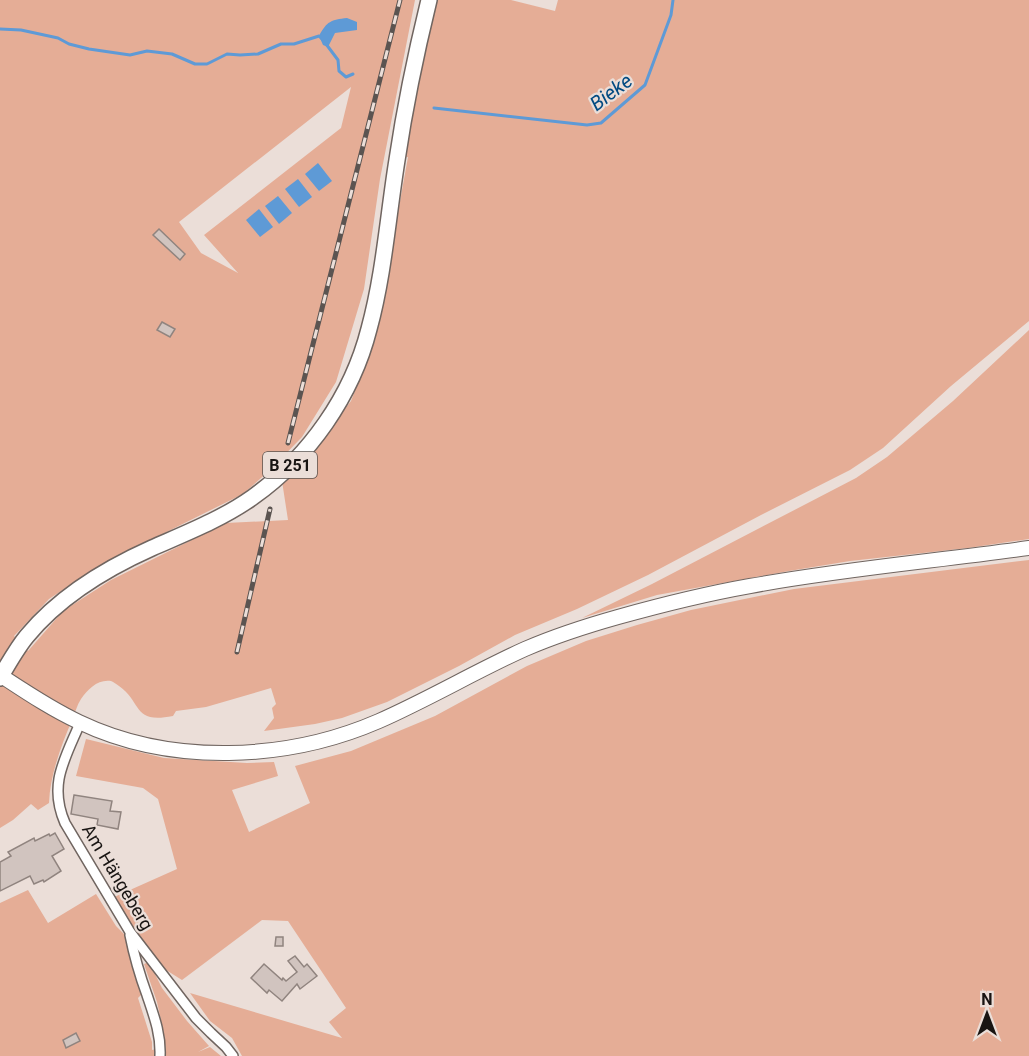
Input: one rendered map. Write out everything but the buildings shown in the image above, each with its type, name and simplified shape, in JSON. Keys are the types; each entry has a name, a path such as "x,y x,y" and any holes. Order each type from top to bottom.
{"main road":[{"name":"B 251","path":"0,676 25,638 69,595 125,561 198,528 252,498 302,453 324,426 339,402 369,331 407,99 429,0"},
{"path":"0,676 43,704 104,733 135,742 188,751 247,753 297,746 356,730 411,706 524,650 574,630 619,617 748,586 1029,548"}],"street":[{"name":"Am Hängeberg","path":"80,723 58,783 59,804 66,823 130,933 196,1018 233,1056"},
{"path":"130,933 137,964 157,1025 160,1056"}],"shaded area":[{"path":"0,0 415,0 380,179 364,289 336,382 302,437 243,494 102,564 49,599 14,636 28,651 63,611 111,580 226,523 288,520 282,481 351,401 375,340 408,157 401,158 432,0 511,0 555,11 558,0 1029,0 1029,321 951,386 883,448 850,470 648,575 515,635 387,702 342,718 264,731 274,718 272,708 276,704 271,688 206,707 176,711 173,716 151,717 144,715 127,692 114,682 98,683 87,692 77,706 57,761 51,782 49,803 38,810 31,804 0,828","holes":["351,87 341,128 204,235 238,273 201,253 179,222"]},
{"path":"1029,330 1029,539 850,561 789,571 657,595 582,618 856,478 887,457 953,401"},
{"path":"1029,560 1029,1056 242,1056 232,1038 210,1021 190,993 342,1038 329,1022 346,1008 288,921 262,920 182,980 166,970 133,933 112,898 177,869 158,799 143,788 76,776 86,739 164,758 247,763 274,762 278,776 232,790 249,832 310,803 295,766 351,751 435,716 527,666 586,641 691,610 794,589"},
{"path":"28,890 48,923 96,894 116,926 125,935 142,994 138,998 152,1042 152,1050 156,1049 157,1056 0,1056 0,903"},
{"path":"149,962 162,988 209,1046 198,1052 210,1047 221,1056 157,1056 166,1054 157,1002 144,964"}],"water":[{"path":"347,18 357,22 357,30 335,33 328,47 323,45 319,36 324,27 333,21"},
{"path":"318,163 332,181 319,191 305,174"},
{"path":"298,179 312,197 299,207 285,189"},
{"path":"278,196 292,213 279,224 265,206"},
{"path":"259,209 273,227 260,237 246,220"}],"waterway":[{"name":"Bieke","path":"434,108 587,125 601,123 645,85 671,15 673,0"},
{"path":"0,29 21,30 58,38 69,44 89,49 130,55 147,51 172,54 195,64 207,64 227,54 258,54 281,44 294,44 319,36 322,39"},
{"path":"326,44 338,60 339,71 346,77 353,74"}],"railway":[{"path":"288,443 400,0"},
{"path":"237,652 270,509"}]}
